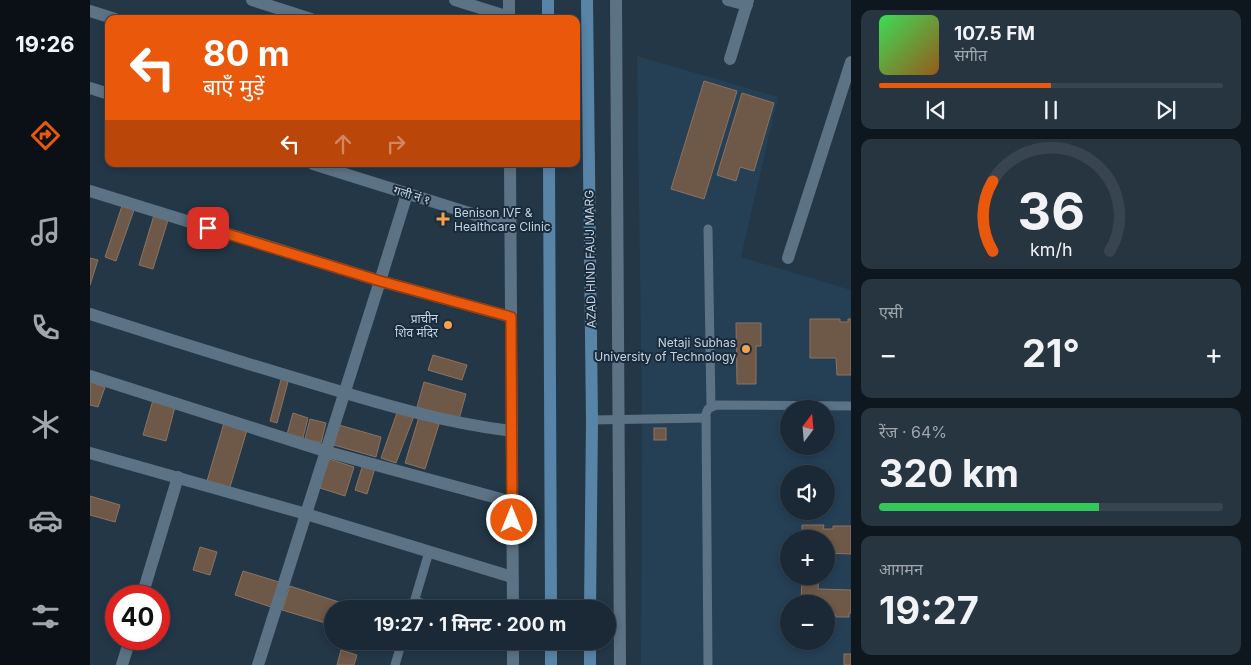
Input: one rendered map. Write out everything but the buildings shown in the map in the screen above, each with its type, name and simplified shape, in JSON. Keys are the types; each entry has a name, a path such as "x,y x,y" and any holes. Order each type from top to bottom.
{"main road":[{"path":"548,0 548,15"},
{"name":"AZAD HIND FAUJ MARG","path":"586,0 592,420 590,600"},
{"path":"549,167 551,600"},
{"path":"551,650 551,665"},
{"path":"590,650 590,665"}],"street":[{"path":"252,0 300,15"},
{"path":"455,0 500,15"},
{"path":"509,0 509,15"},
{"path":"616,0 620,665"},
{"path":"728,0 747,3 730,59"},
{"path":"90,11 105,16"},
{"path":"788,258 851,62"},
{"path":"90,88 105,93"},
{"name":"गली नं १","path":"322,167 510,226"},
{"path":"510,167 513,600"},
{"path":"90,191 380,281 511,317"},
{"path":"258,665 407,194"},
{"path":"90,314 345,393 471,426 512,431"},
{"path":"90,376 326,450 512,502"},
{"path":"91,457 178,477 512,577"},
{"path":"145,585 178,477"},
{"path":"122,665 127,650"},
{"path":"513,650 513,665"}],"lane":[{"path":"708,229 711,406 706,418 708,665"},
{"path":"711,406 851,406"},
{"path":"592,420 620,418 706,418"},
{"path":"415,600 429,552"},
{"path":"395,665 399,650"}],"shaded area":[{"name":"Netaji Subhas University of Technology","path":"637,56 778,97 741,257 851,290 851,665 641,665 642,418"}],"place":[{"name":"Benison IVF & Healthcare Clinic","path":"443,219"},
{"name":"प्राचीन शिव मंदिर","path":"448,325"},
{"name":"Netaji Subhas University of Technology","path":"746,349"}],"route":[{"path":"208,228 380,281 511,317 512,520"}]}
